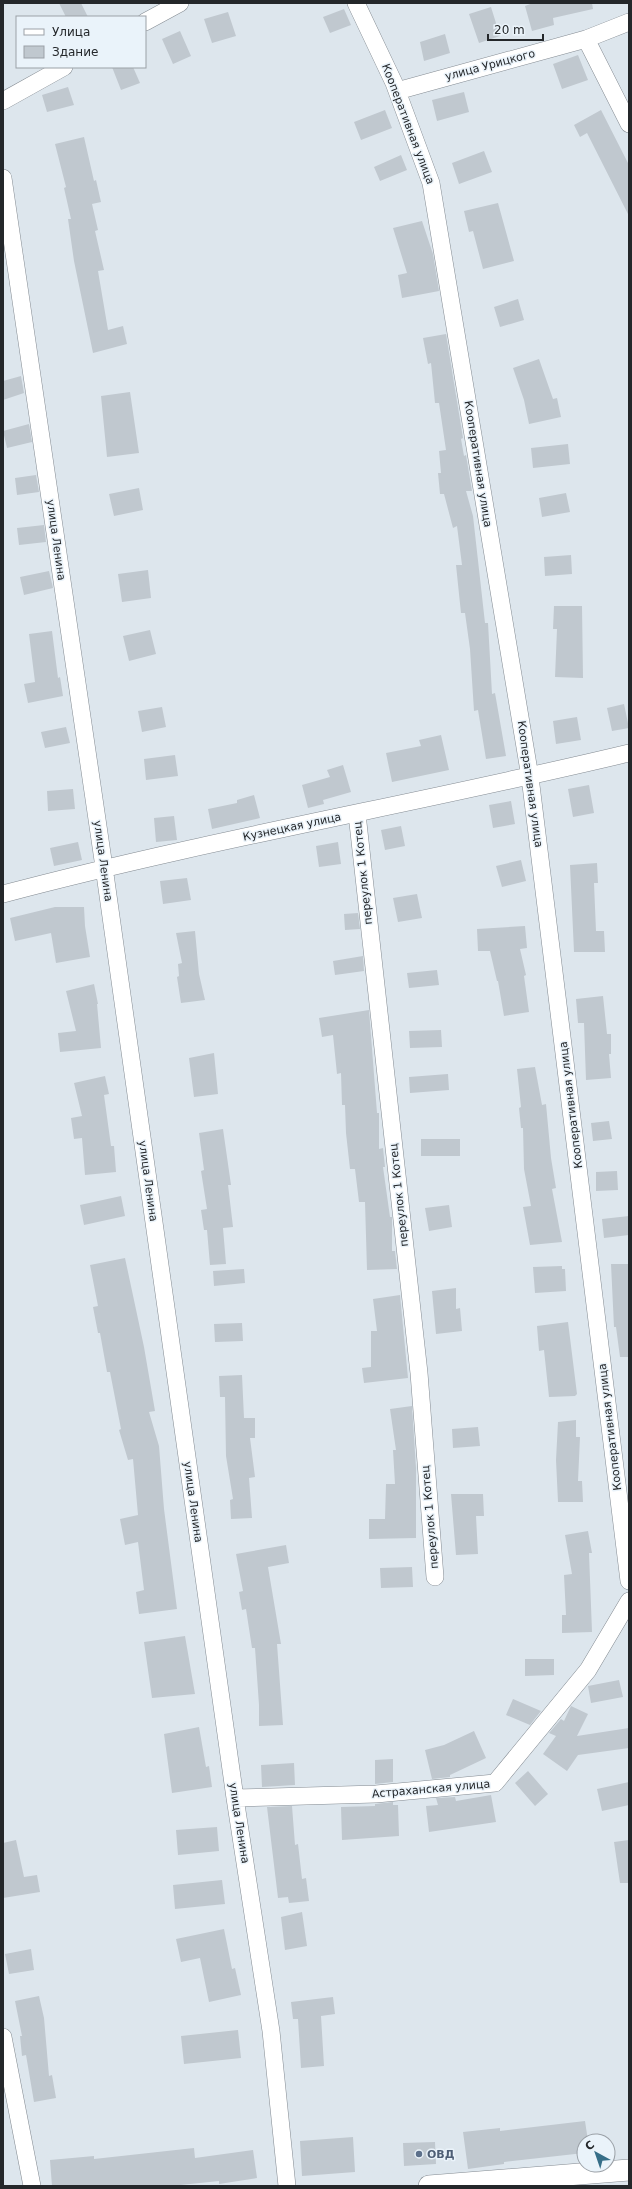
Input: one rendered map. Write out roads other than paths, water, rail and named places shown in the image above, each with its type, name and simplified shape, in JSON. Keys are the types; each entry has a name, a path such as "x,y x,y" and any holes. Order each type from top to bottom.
{"street":[{"path":"146,21 180,3"},
{"name":"Кооперативная улица","path":"356,3 397,91 432,183 530,777 629,1581"},
{"name":"улица Урицкого","path":"397,91 586,40 629,22"},
{"path":"586,40 629,124"},
{"path":"3,101 62,68"},
{"name":"улица Ленина","path":"3,178 104,867 235,1798 271,2030 287,2186"},
{"name":"Кузнецкая улица","path":"3,894 104,867 530,777 629,753"},
{"name":"переулок 1 Котец","path":"357,814 419,1373 435,1577"},
{"name":"Астраханская улица","path":"235,1798 376,1794 495,1783 588,1670 629,1601"},
{"path":"3,2037 32,2186"},
{"path":"442,2186 629,2170"}],"place":[{"name":"ОВД","path":"419,2154"}]}
